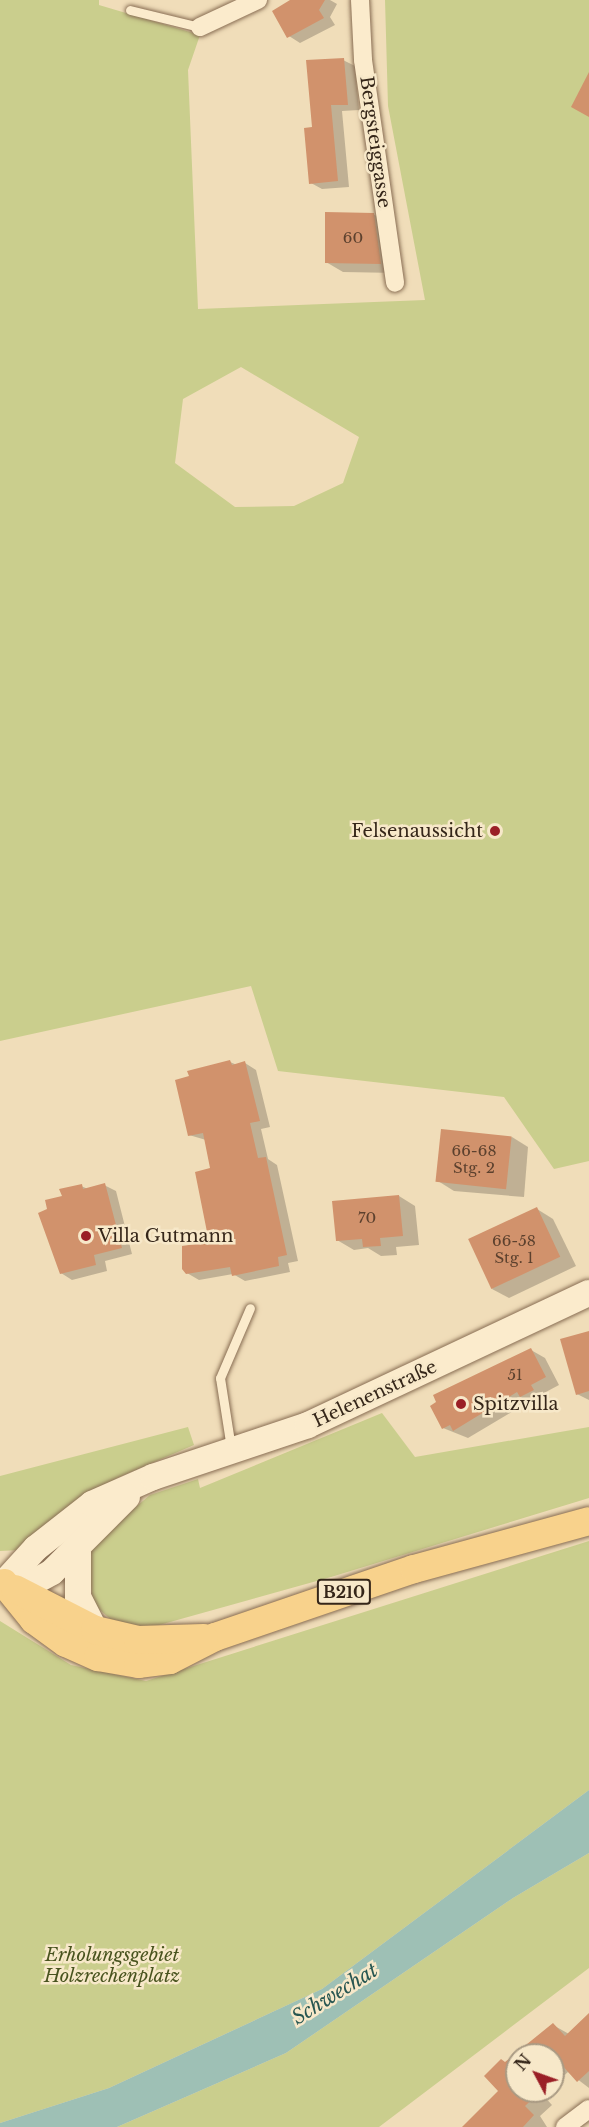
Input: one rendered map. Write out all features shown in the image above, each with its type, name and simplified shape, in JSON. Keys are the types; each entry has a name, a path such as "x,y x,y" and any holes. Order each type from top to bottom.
{"main road":[{"name":"B210","path":"2,1582 34,1620 66,1644 98,1657 138,1665 170,1660 215,1637 414,1569 589,1521"},
{"name":"B210","path":"2,1582 95,1630 138,1640 215,1637"}],"street":[{"path":"200,27 258,0"},
{"name":"Bergsteiggasse","path":"360,0 363,60 396,283"},
{"name":"Helenenstraße","path":"2,1582 36,1548 92,1504 153,1477 232,1454 334,1414 589,1293"},
{"name":"Helenenstraße","path":"2,1582 36,1581 78,1550 109,1511 153,1477"},
{"path":"78,1550 78,1597 95,1630"},
{"path":"565,2127 589,2109"}],"lane":[{"path":"130,10 200,27"},
{"path":"232,1454 220,1378 250,1308"}],"green space":[{"path":"0,0 99,0 99,5 200,35 188,70 198,309 425,300 388,106 385,0 589,0 589,1161 554,1169 504,1097 278,1071 251,986 0,1041","holes":["241,367 359,437 343,483 294,506 235,507 175,463 183,399"]},
{"path":"382,1413 415,1457 589,1427 589,1498 331,1577 145,1629 115,1623 93,1604 88,1557 100,1537 150,1495 198,1479 200,1488"},
{"path":"188,1427 194,1445 117,1478 66,1512 20,1550 0,1551 0,1476"},
{"name":"Erholungsgebiet Holzrechenplatz","path":"589,1541 589,1790 322,1989 109,2088 0,2123 0,1621 71,1665 146,1681"},
{"path":"589,1853 589,1968 379,2127 117,2127 286,2053 513,1898"}],"water":[{"name":"Schwechat","path":"589,1790 589,1853 513,1898 286,2053 117,2127 0,2127 0,2123 109,2088 322,1989"}],"building":[{"path":"290,0 325,0 319,10 324,18 287,38 272,11"},
{"path":"344,58 348,105 331,105 338,181 309,184 304,128 312,127 306,60"},
{"path":"589,72 589,117 571,107"},
{"path":"325,212 374,213 381,264 325,263"},
{"path":"230,1060 232,1065 245,1061 260,1121 250,1123 258,1158 266,1157 287,1255 278,1257 279,1266 232,1276 230,1267 186,1274 182,1269 182,1246 209,1242 195,1172 210,1168 203,1133 188,1136 175,1080 189,1076 187,1071"},
{"path":"441,1129 512,1136 506,1189 435,1182"},
{"name":"Villa Gutmann","path":"105,1183 122,1248 94,1255 96,1265 60,1274 38,1213 47,1209 45,1200 62,1196 59,1189 82,1184 83,1189"},
{"path":"399,1195 403,1236 380,1238 381,1246 363,1247 362,1239 336,1241 332,1201"},
{"path":"537,1207 560,1257 491,1289 468,1239"},
{"path":"589,1331 589,1391 576,1395 560,1339"},
{"path":"531,1348 546,1377 531,1385 534,1390 520,1397 517,1392 453,1431 450,1425 442,1429 430,1406 436,1402 433,1395"},
{"path":"589,2013 589,2071 577,2082 565,2068 565,2043 528,2043 553,2023 565,2036"},
{"path":"501,2059 505,2062 505,2103 528,2103 525,2106 534,2115 523,2127 462,2127 498,2091 484,2076"}],"place":[{"name":"Felsenaussicht","path":"495,831"},
{"name":"Villa Gutmann","path":"86,1236"},
{"name":"Spitzvilla","path":"461,1404"}]}
